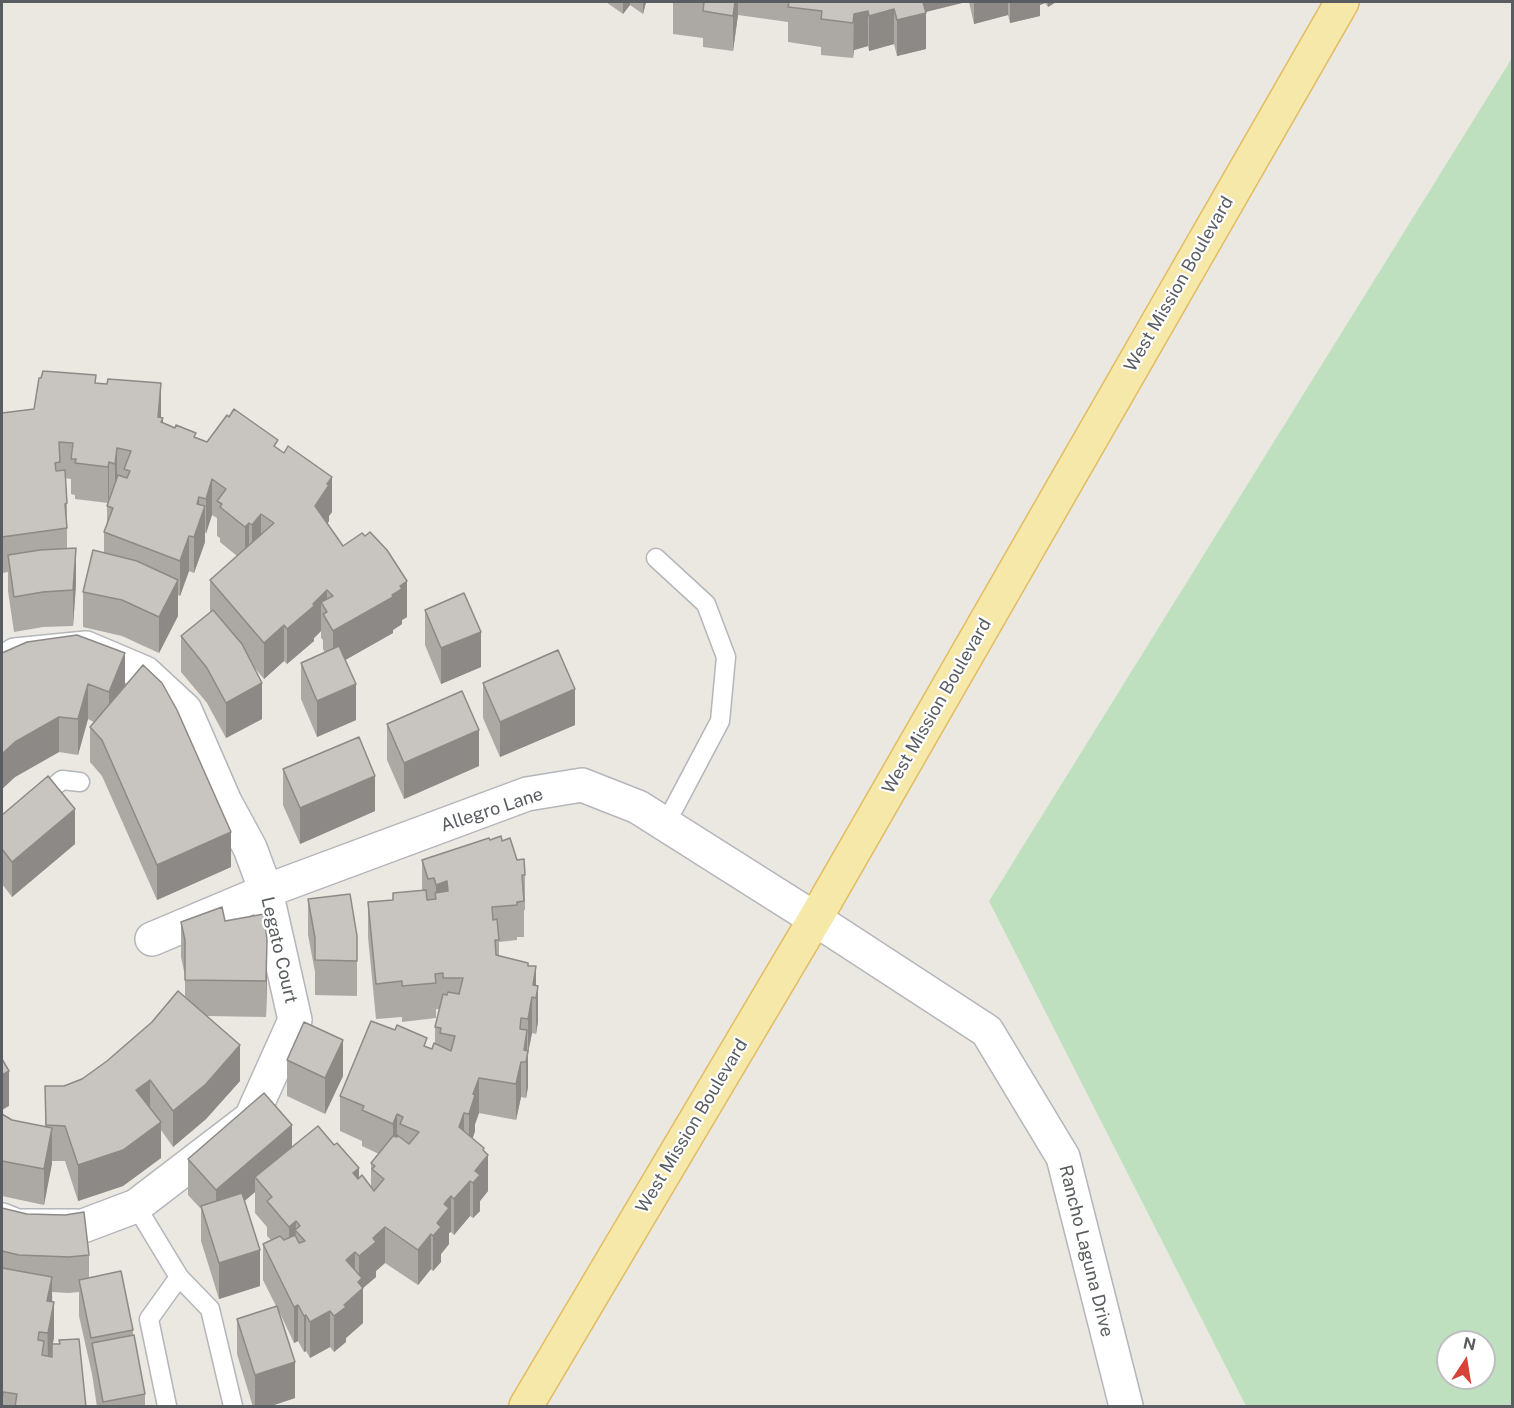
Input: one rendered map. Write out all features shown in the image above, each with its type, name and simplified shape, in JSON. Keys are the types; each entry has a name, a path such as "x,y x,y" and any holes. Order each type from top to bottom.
{"main road":[{"name":"West Mission Boulevard","path":"526,1407 815,919 1342,2"}],"street":[{"name":"Legato Court","path":"2,663 15,655 86,648 145,673 184,710 225,802 250,848 266,891 295,1020 252,1118 136,1206 83,1226 17,1226 2,1220"},
{"name":"Allegro Lane","path":"152,939 266,891 527,794 582,784 638,807 815,919"},
{"name":"Rancho Laguna Drive","path":"815,919 987,1032 1063,1157 1126,1407"}],"lane":[{"path":"656,558 706,604 726,657 720,721 665,825"},
{"path":"2,830 62,780 80,782"},
{"path":"136,1206 179,1276 210,1309 233,1407"},
{"path":"167,1407 149,1319 179,1276"}],"green space":[{"path":"1512,58 1512,1406 1246,1406 989,901"}],"building":[{"path":"704,2 735,2 733,16 703,11"},
{"path":"789,2 923,2 926,13 897,20 894,9 869,16 868,11 854,14 853,23 821,19 822,11 788,7"},
{"path":"43,371 96,375 95,383 107,384 108,379 161,383 158,417 163,418 161,422 196,433 194,437 207,442 234,409 278,440 274,446 284,453 288,446 332,477 315,506 343,546 362,533 365,536 370,532 387,550 407,581 400,586 402,589 392,595 393,597 333,631 323,614 327,612 321,602 333,596 327,590 313,604 314,606 287,629 284,625 264,643 210,580 274,523 261,514 252,525 249,523 245,527 220,507 222,504 217,501 226,489 212,479 206,499 199,497 197,504 205,506 194,537 189,536 180,561 104,532 113,508 107,506 118,475 127,478 130,471 124,469 131,451 117,448 115,464 109,462 108,467 75,463 76,459 71,459 73,443 59,442 60,462 55,463 56,471 65,470 67,528 2,537 2,413 34,409 39,378"},
{"path":"76,548 73,590 14,597 8,555"},
{"path":"93,550 137,561 178,580 159,617 122,600 83,592"},
{"path":"464,593 481,632 441,648 425,610"},
{"path":"213,610 242,644 262,683 226,703 207,668 181,636"},
{"path":"77,635 125,653 109,692 88,684 78,719 59,717 15,742 2,754 2,653 27,642"},
{"path":"339,646 356,684 317,701 301,663"},
{"path":"558,650 575,689 500,722 483,683"},
{"path":"143,665 162,683 177,710 231,832 157,865 102,740 90,727"},
{"path":"462,691 479,730 404,763 387,724"},
{"path":"359,737 375,776 300,808 283,769"},
{"path":"48,776 75,809 12,862 2,849 2,815"},
{"path":"501,836 502,841 510,838 517,860 524,859 525,875 522,875 524,901 517,902 517,905 492,907 493,920 497,919 499,940 495,940 496,955 528,963 528,966 536,966 533,985 538,986 536,998 532,997 528,1019 521,1018 520,1029 527,1030 524,1050 528,1051 526,1062 521,1062 516,1084 479,1078 469,1114 464,1113 459,1127 484,1148 483,1150 488,1155 475,1171 480,1175 473,1183 470,1181 454,1199 451,1196 444,1204 449,1208 437,1223 441,1227 433,1236 431,1234 418,1250 385,1227 373,1238 376,1242 359,1256 355,1252 346,1260 362,1278 358,1282 363,1288 344,1305 346,1307 334,1316 330,1311 310,1322 298,1305 294,1307 263,1244 280,1236 284,1240 295,1235 299,1243 305,1241 295,1230 300,1226 296,1221 289,1227 267,1201 272,1197 255,1177 318,1126 334,1145 337,1143 359,1168 353,1173 358,1179 362,1175 374,1191 384,1179 372,1169 375,1166 371,1163 393,1136 397,1137 397,1135 409,1144 419,1132 400,1124 403,1117 397,1114 393,1124 362,1110 364,1106 340,1096 371,1021 395,1030 397,1025 427,1038 424,1046 432,1049 434,1043 451,1051 455,1036 440,1033 441,1028 435,1027 443,994 447,995 448,992 459,994 463,978 443,978 443,973 435,974 436,983 402,986 402,981 376,984 368,902 393,900 393,893 426,890 427,900 436,899 435,893 448,891 447,881 436,885 434,878 428,879 422,860"},
{"path":"350,894 357,936 357,961 315,960 315,938 308,899"},
{"path":"222,907 225,921 264,914 267,940 266,981 185,980 185,940 181,922"},
{"path":"178,991 240,1045 206,1084 173,1111 150,1080 136,1090 161,1122 123,1150 78,1165 65,1126 46,1125 45,1086 64,1086 82,1079 107,1061 152,1022"},
{"path":"304,1022 343,1040 325,1078 287,1060"},
{"path":"2,1059 9,1071 2,1075"},
{"path":"264,1093 292,1125 216,1190 188,1159"},
{"path":"2,1114 12,1120 52,1128 44,1169 2,1161"},
{"path":"242,1193 260,1250 219,1263 201,1206"},
{"path":"2,1208 27,1214 65,1215 84,1212 89,1255 69,1257 19,1255 2,1251"},
{"path":"2,1268 52,1277 47,1301 54,1302 48,1333 39,1332 38,1340 44,1341 42,1355 52,1357 52,1344 60,1344 59,1340 79,1339 86,1407 15,1407 17,1394 3,1392 2,1394"},
{"path":"121,1271 133,1330 91,1338 79,1280"},
{"path":"277,1306 295,1362 255,1375 237,1319"},
{"path":"134,1335 145,1394 103,1402 92,1343"}]}
